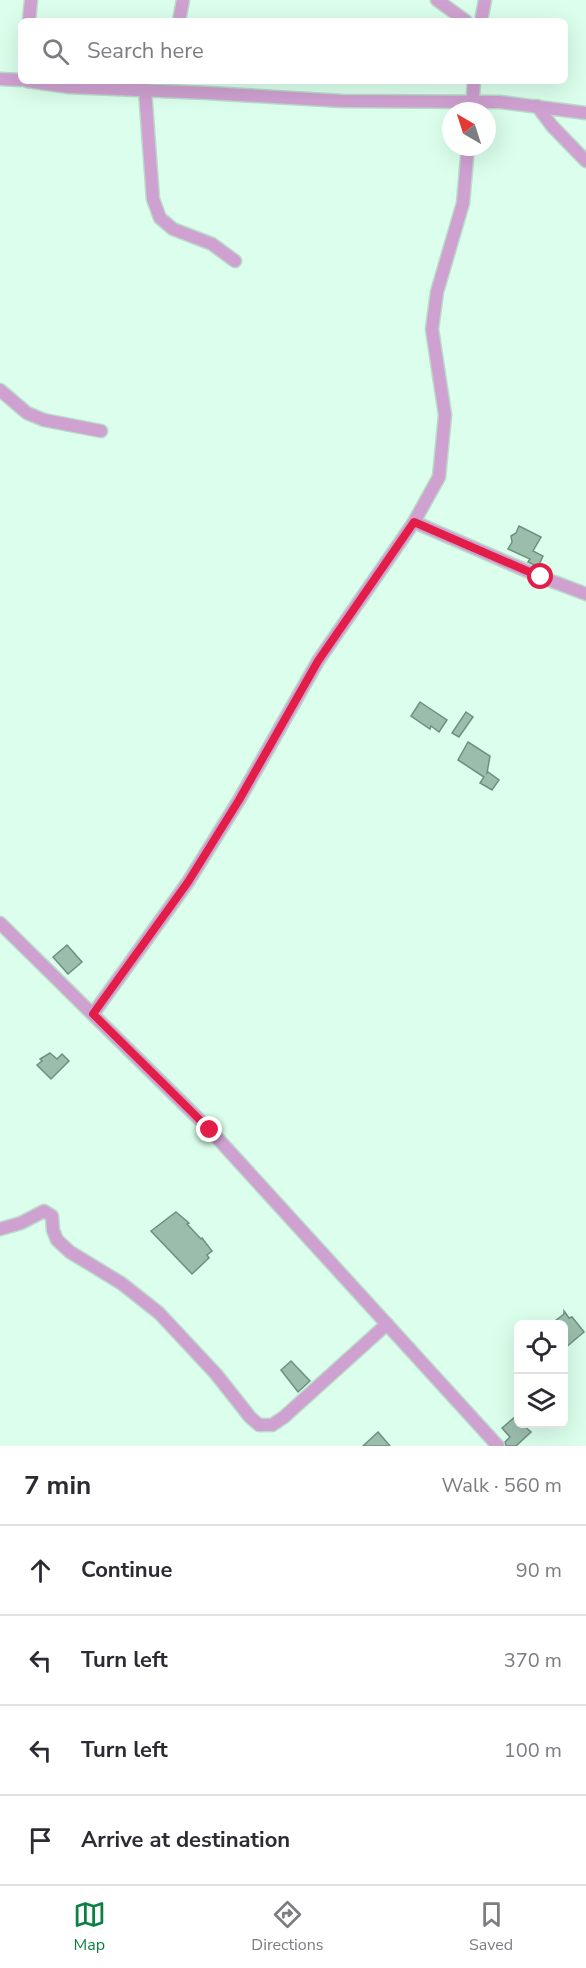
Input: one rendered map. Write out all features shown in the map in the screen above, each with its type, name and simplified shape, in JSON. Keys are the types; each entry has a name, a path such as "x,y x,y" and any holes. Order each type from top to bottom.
{"street":[{"path":"29,18 31,0"},
{"path":"180,18 183,0"},
{"path":"437,0 462,18"},
{"path":"482,18 485,0"},
{"path":"0,79 18,80"},
{"path":"48,84 145,90 178,86 342,101 442,105"},
{"path":"472,102 474,84"},
{"path":"145,90 153,200 160,218 173,229 212,244 235,261"},
{"path":"496,103 586,113"},
{"path":"537,106 552,126 586,161"},
{"path":"93,1014 188,882 239,800 318,661 414,522 439,477 446,415 432,329 436,292 463,203 467,156"},
{"path":"0,390 27,413 44,420 101,431"},
{"path":"414,522 586,594"},
{"path":"0,923 210,1130 498,1446"},
{"path":"0,1229 21,1223 44,1211 49,1212 57,1240 70,1252 122,1283 159,1313 216,1374 259,1425 272,1425 284,1418 387,1324"}],"building":[{"path":"519,526 541,537 533,551 543,556 538,567 528,562 530,559 508,549 512,542 511,536 516,533"},
{"path":"420,702 447,720 439,732 431,726 430,729 411,716"},
{"path":"466,712 473,717 459,737 452,733"},
{"path":"468,742 490,756 487,773 499,780 492,790 480,783 484,777 458,760"},
{"path":"67,945 82,962 68,974 53,957"},
{"path":"50,1053 57,1059 62,1054 69,1061 51,1079 37,1065 42,1061 40,1059"},
{"path":"176,1212 189,1223 187,1224 212,1251 207,1255 209,1258 192,1274 151,1231"},
{"path":"564,1311 569,1318 572,1317 584,1332 568,1346 568,1320 556,1320 564,1314"},
{"path":"291,1361 310,1381 298,1392 281,1370"},
{"path":"514,1418 514,1428 526,1428 531,1432 516,1446 506,1446 505,1442 510,1437 502,1428"},
{"path":"378,1432 390,1446 363,1446"}],"route":[{"path":"210,1130 93,1014 188,882 239,800 318,661 414,522 541,577"}]}
